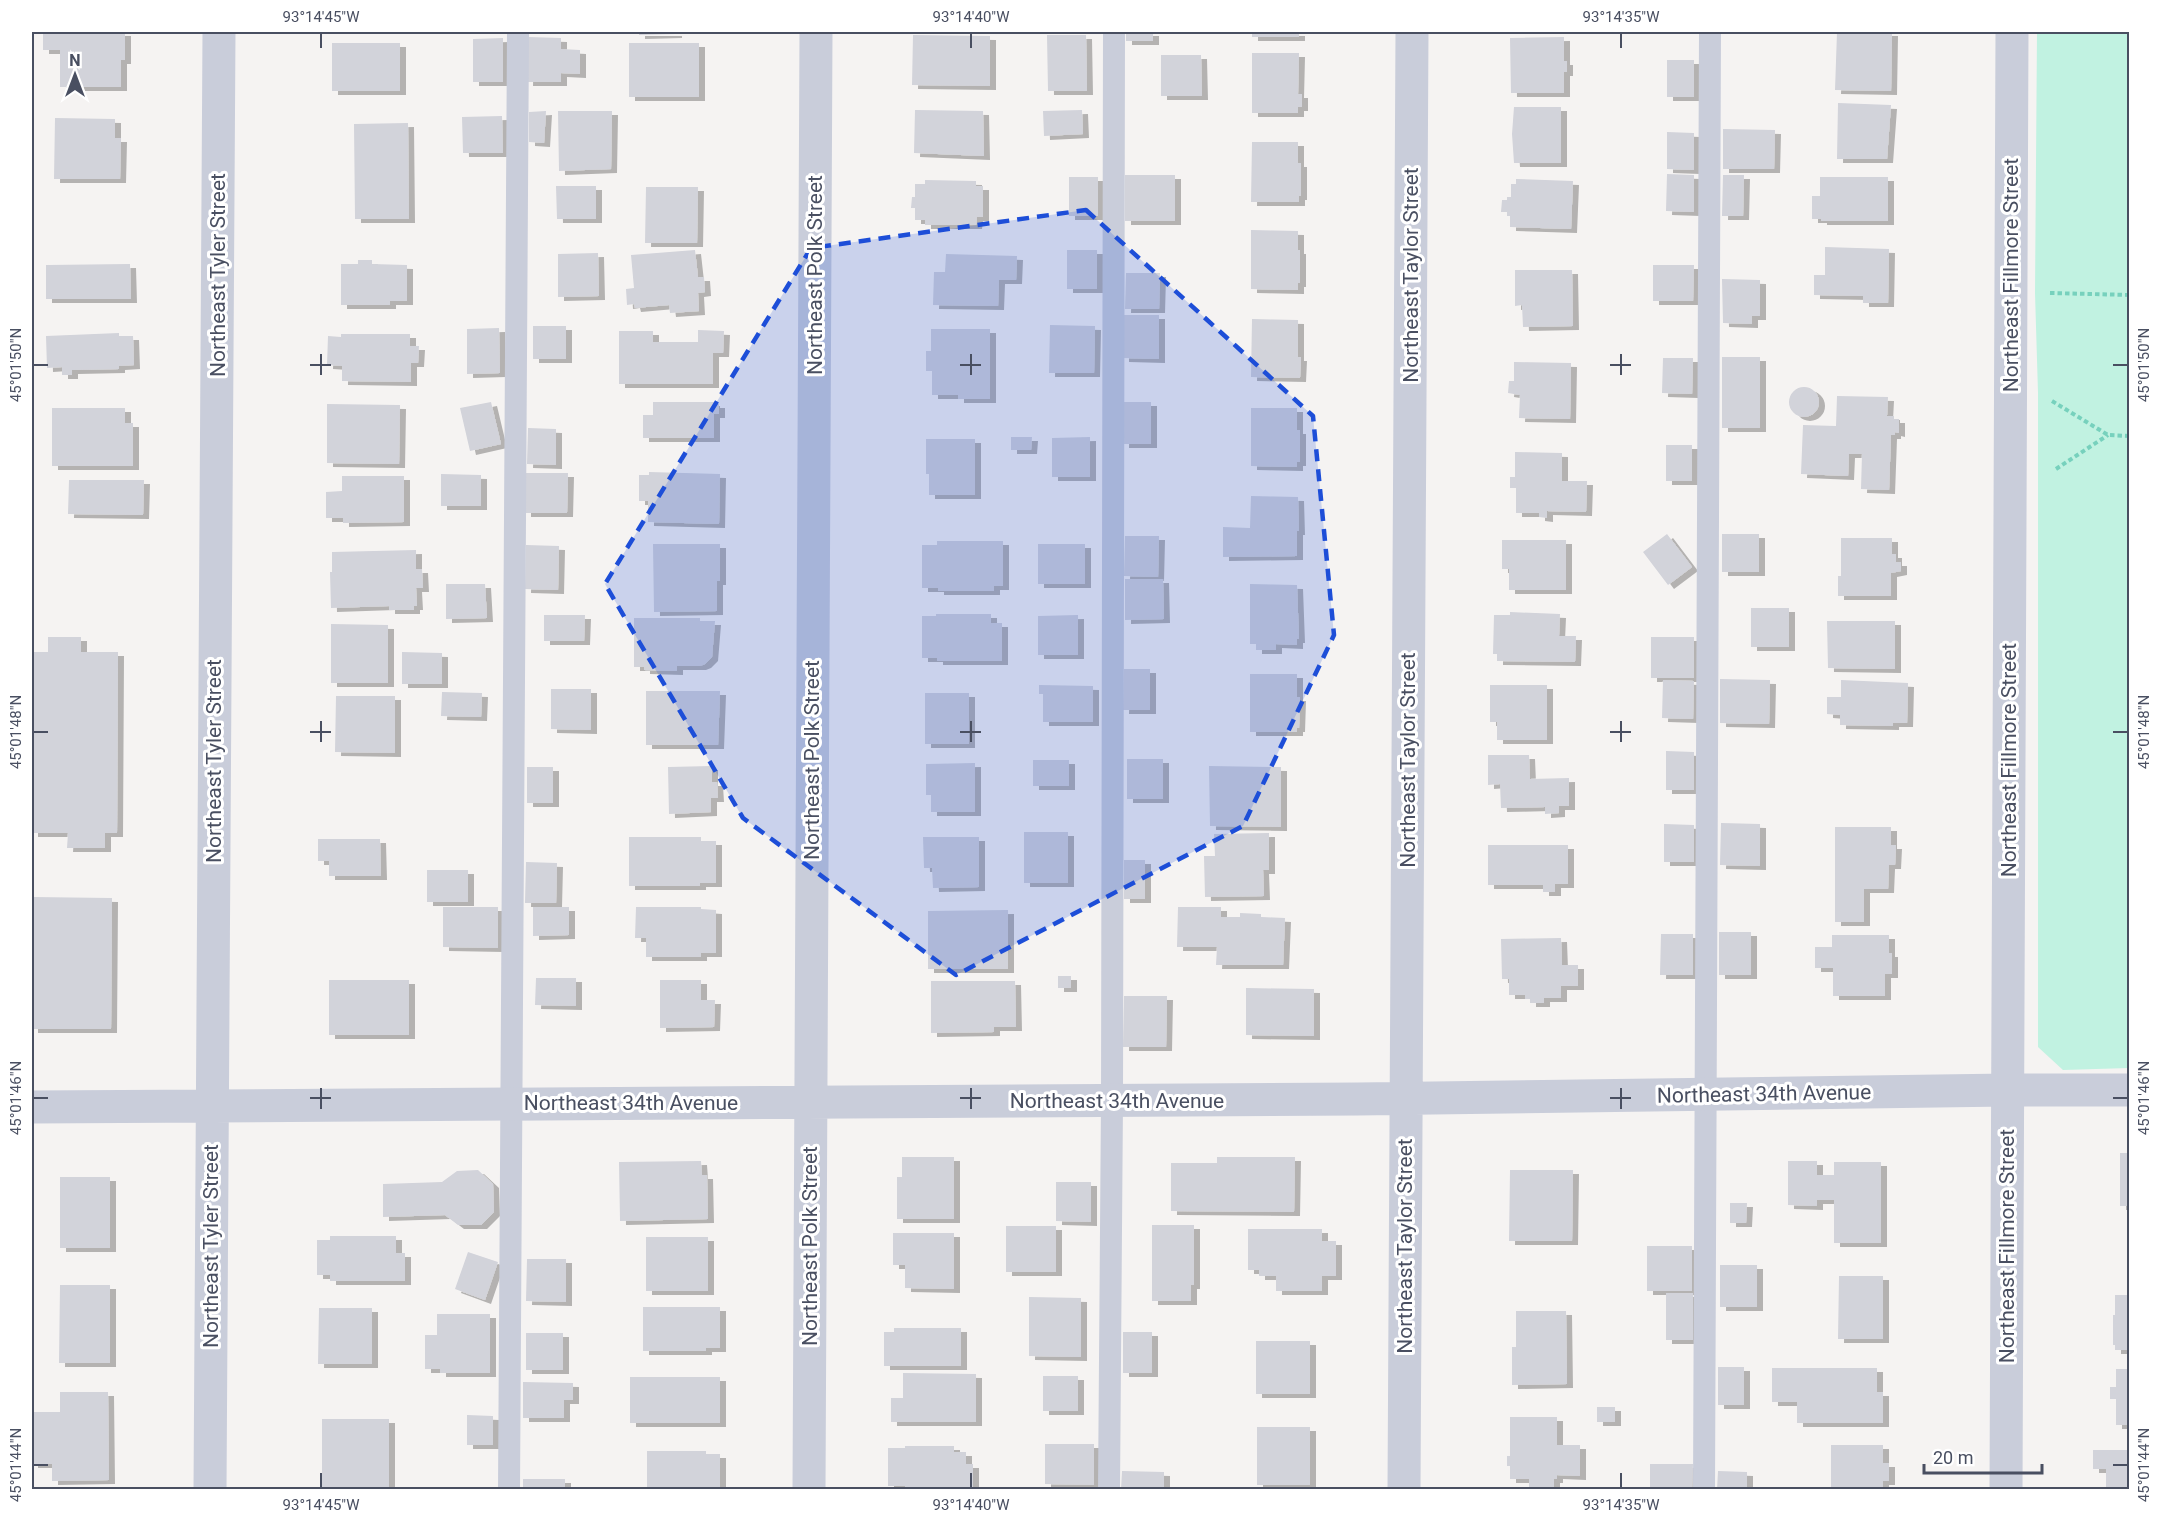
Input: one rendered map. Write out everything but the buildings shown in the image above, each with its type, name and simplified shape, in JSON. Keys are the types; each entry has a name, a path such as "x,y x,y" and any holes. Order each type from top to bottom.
{"street":[{"name":"Northeast Tyler Street","path":"210,1490 219,32"},
{"name":"Northeast Polk Street","path":"809,1490 816,32"},
{"name":"Northeast Taylor Street","path":"1404,1490 1412,32"},
{"name":"Northeast Fillmore Street","path":"2006,1490 2012,32"},
{"name":"Northeast 34th Avenue","path":"32,1107 1112,1101 2130,1090"}],"lane":[{"path":"509,1490 518,32"},
{"path":"1109,1490 1114,32"},
{"path":"1704,1490 1710,32"}],"path":[{"path":"2050,293 2130,295"},
{"path":"2052,401 2108,435 2130,436"},
{"path":"2056,469 2108,435"}],"highlighted area":[{"path":"1086,210 1313,416 1334,635 1243,826 956,975 743,818 605,584 811,248"}],"green space":[{"path":"2037,32 2129,32 2129,1068 2063,1070 2038,1047 2038,393 2035,293"}]}
